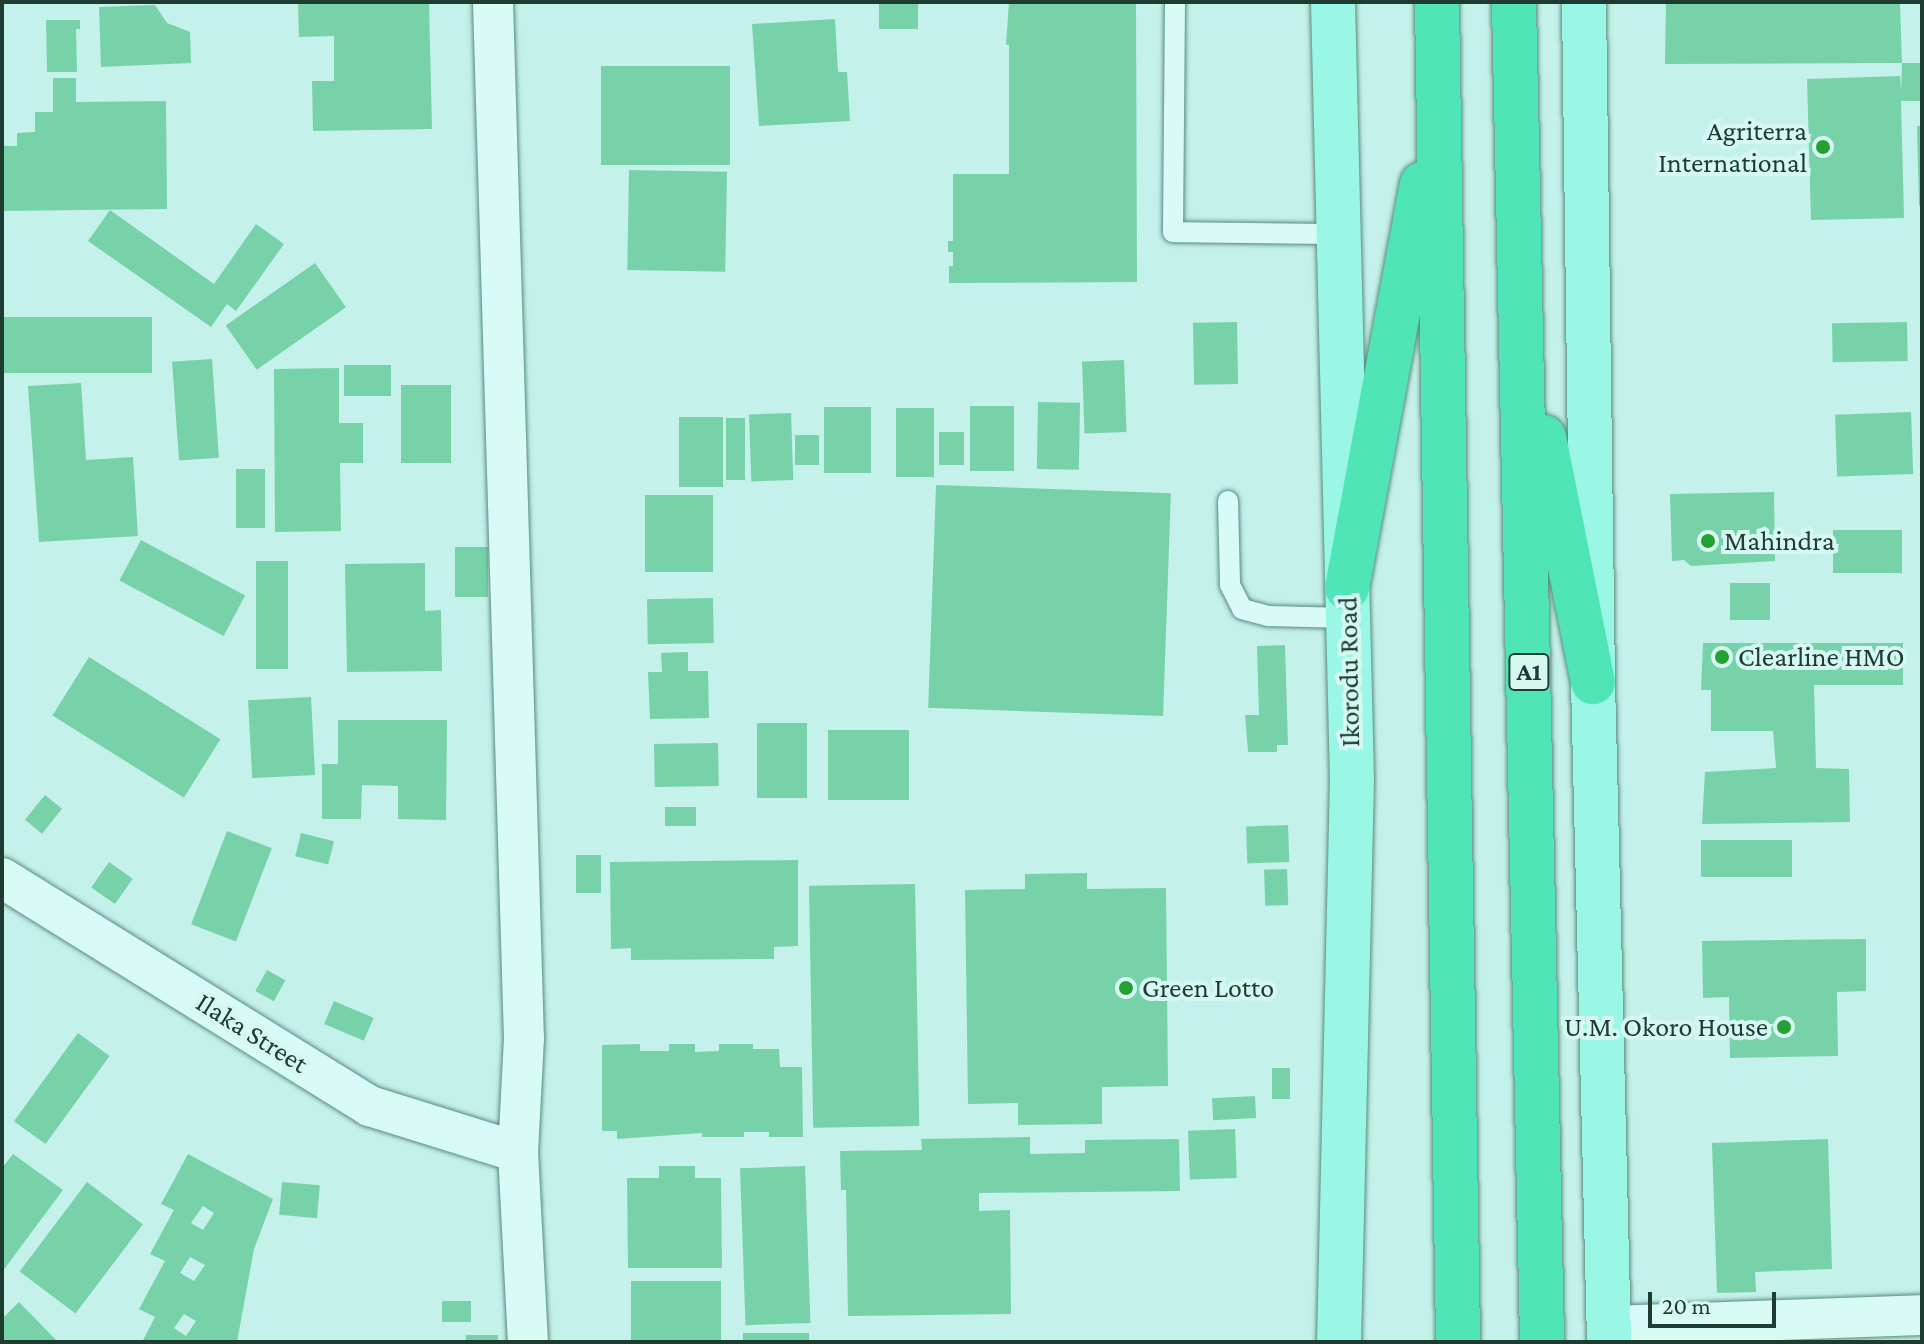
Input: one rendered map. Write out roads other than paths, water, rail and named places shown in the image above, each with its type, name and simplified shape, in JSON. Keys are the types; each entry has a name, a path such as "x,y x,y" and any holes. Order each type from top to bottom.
{"highway":[{"path":"1437,2 1458,1342"},
{"name":"A1","path":"1514,2 1542,1342"},
{"path":"1347,603 1439,91"},
{"path":"1518,290 1562,535 1593,682"}],"main road":[{"name":"Ikorodu Road","path":"1333,2 1352,779 1339,1342"},
{"path":"1584,2 1593,682 1609,1334"}],"street":[{"path":"493,2 524,1038 518,1152 528,1342"},
{"name":"Ilaka Street","path":"2,878 370,1106 518,1152"},
{"path":"1609,1334 1922,1315"}],"lane":[{"path":"1175,2 1173,232 1339,234"},
{"path":"1228,501 1230,585 1242,609 1269,616 1347,603"}],"place":[{"name":"Agriterra International","path":"1823,147"},
{"name":"Mahindra","path":"1708,541"},
{"name":"Clearline HMO","path":"1722,657"},
{"name":"Green Lotto","path":"1126,988"},
{"name":"U.M. Okoro House","path":"1784,1027"}]}
